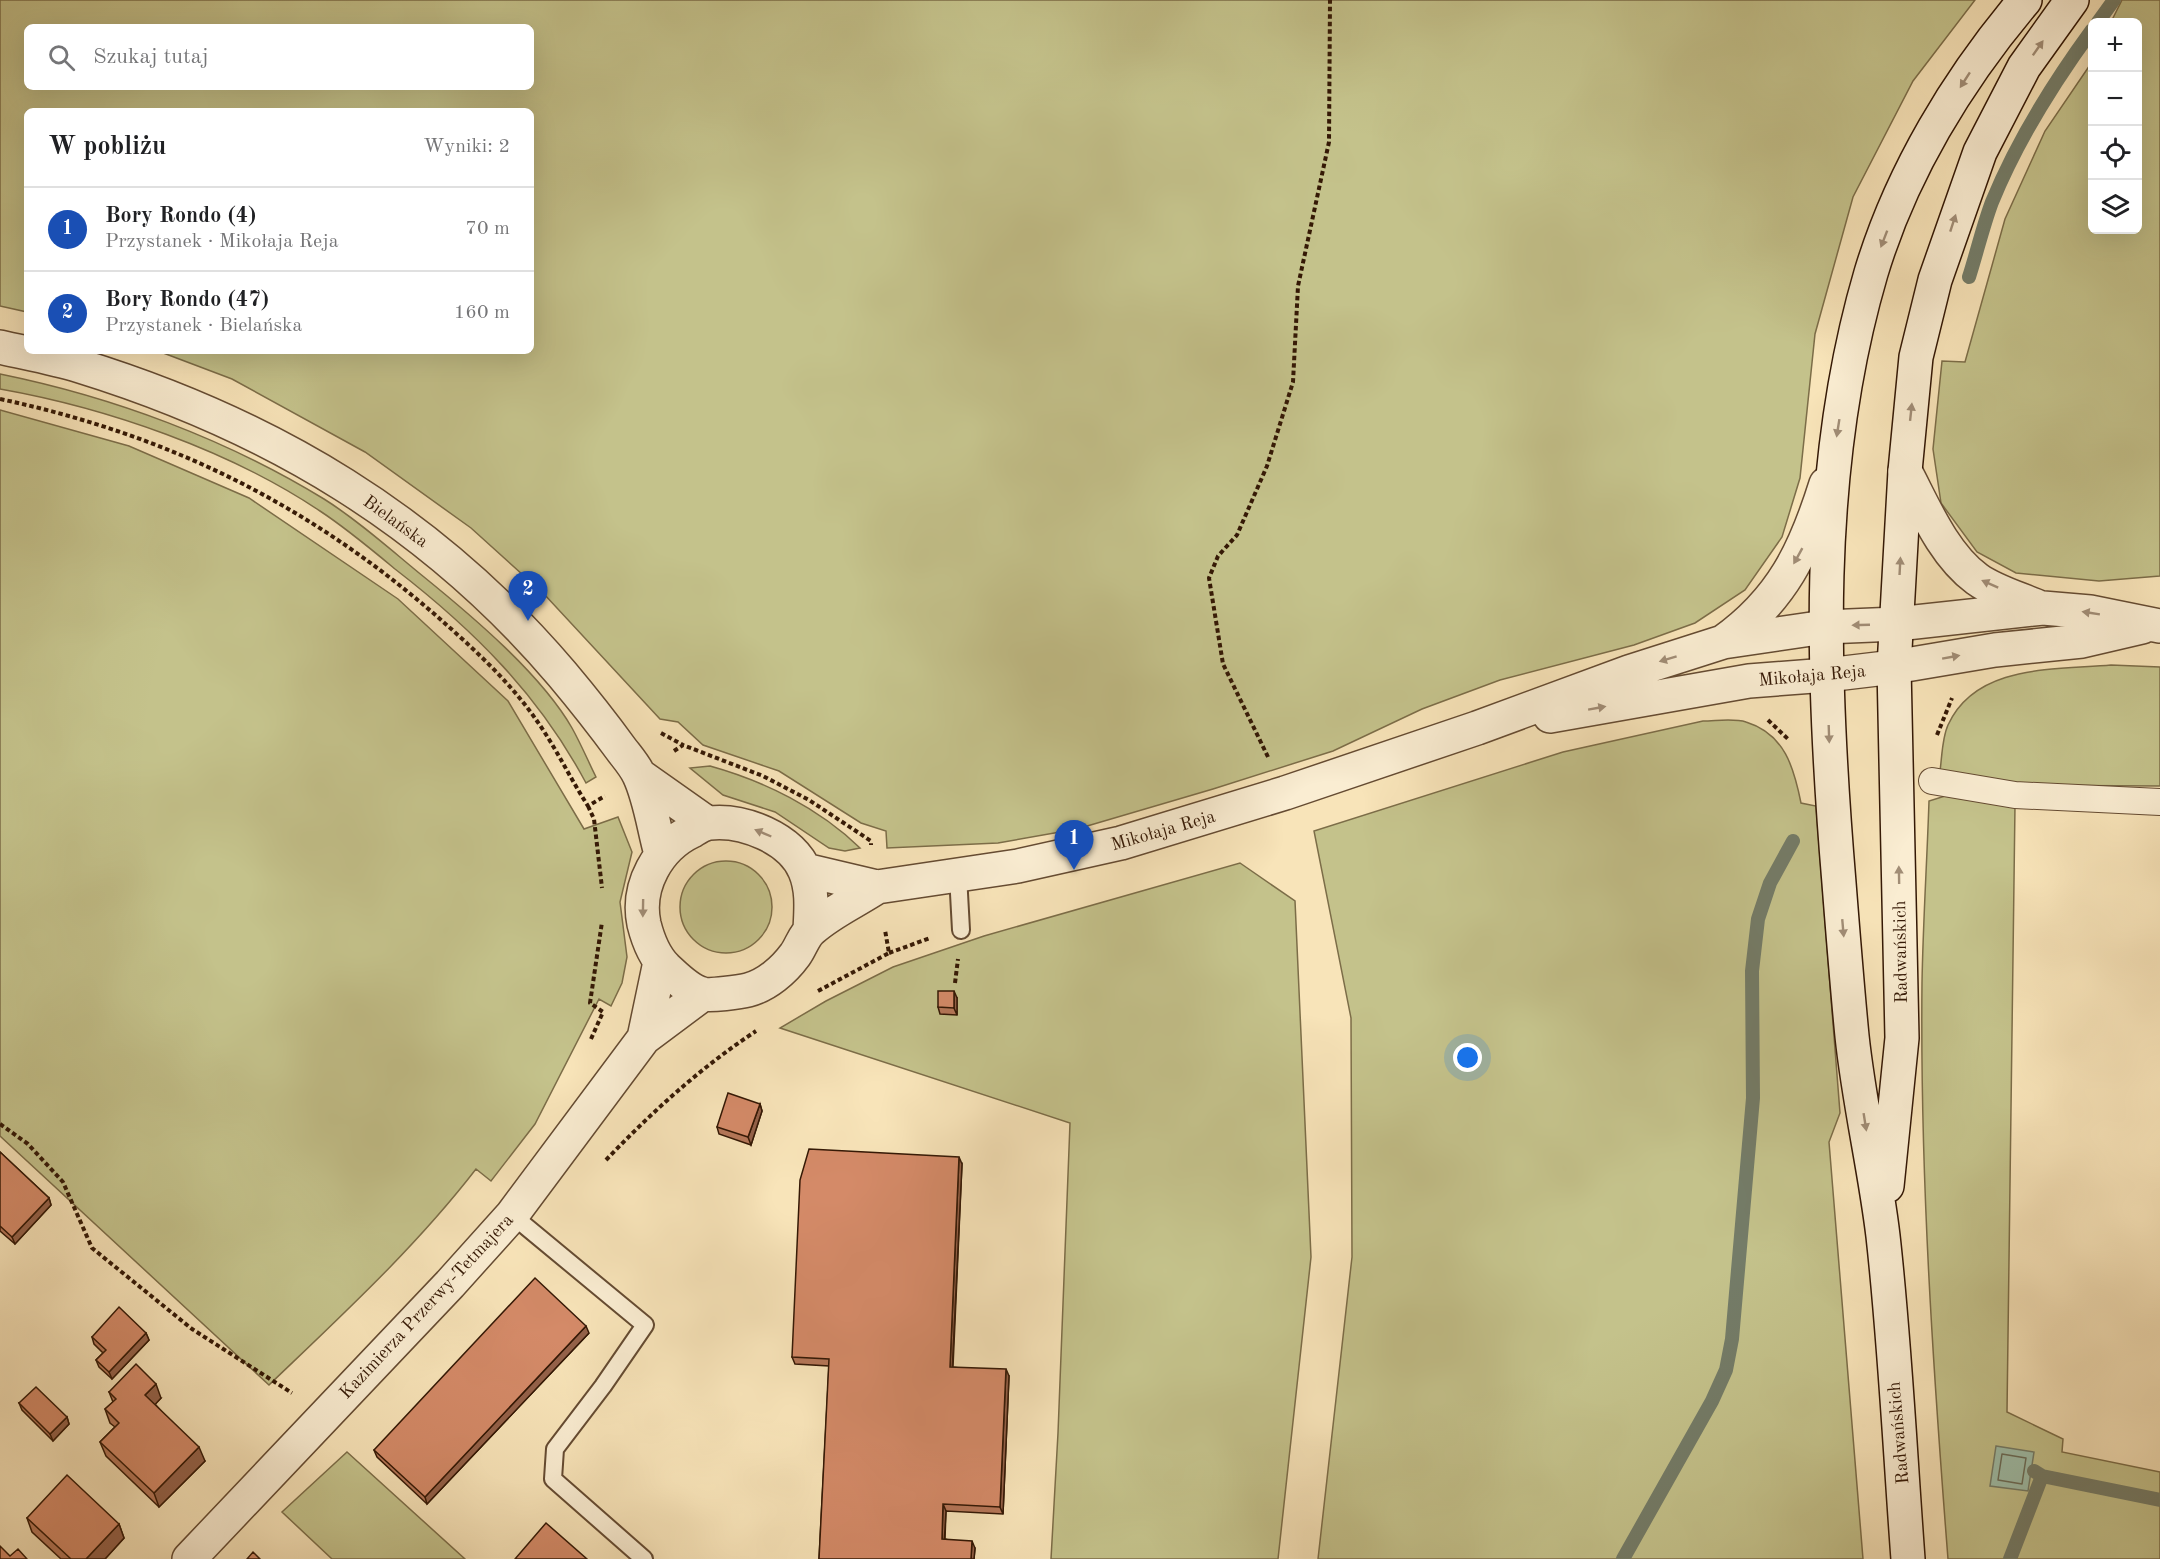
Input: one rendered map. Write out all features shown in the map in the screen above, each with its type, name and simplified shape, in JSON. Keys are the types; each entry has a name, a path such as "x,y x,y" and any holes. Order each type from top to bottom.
{"street":[{"path":"1723,642 1749,624 1792,567 1810,534 1833,462 1851,348 1873,269 1905,186 1934,129 1966,78 2025,0"},
{"name":"Radwańskich","path":"1882,1235 1902,1038 1894,667 1905,471 1916,357 1935,280 1958,208 1980,152 2024,67 2072,0"},
{"name":"Bielańska","path":"0,347 24,353"},
{"name":"Bielańska","path":"30,354 77,365 174,399 232,423 316,468 382,508 442,554 524,629 591,708 639,775 661,854"},
{"name":"Radwańskich","path":"1833,462 1825,627 1831,783 1852,1039 1882,1235 1908,1559"},
{"path":"1905,471 1935,528 1956,557 1978,579 2043,609"},
{"name":"Mikołaja Reja","path":"805,870 877,887 1018,866 1121,843 1285,793 1477,728 1629,672 1723,642 1825,627 1897,624 2043,609 2090,612 2154,626"},
{"name":"Mikołaja Reja","path":"1477,728 1749,681 1827,675 1894,667 1995,650 2082,642 2154,626"},
{"path":"639,775 707,823"},
{"path":"1932,781 2015,795 2160,802"},
{"path":"703,994 679,981 660,962 648,940 642,913 644,892 651,872 661,854 680,836 707,823 741,825 767,834 790,851 805,870 811,895 810,930"},
{"path":"644,1038 703,994 748,990 774,977 795,956 810,930 877,887"},
{"path":"644,1038 660,962"},
{"name":"Kazimierza Przerwy-Tetmajera","path":"189,1559 512,1215 644,1038"}],"lane":[{"path":"958,875 961,930"},
{"path":"512,1215 645,1325 603,1386 555,1449 553,1479 645,1559"}],"path":[{"path":"1285,793 1223,664 1209,578 1218,556 1237,535 1263,476 1293,382 1298,286 1329,142 1330,0"},
{"path":"0,399 103,424 192,458 295,512 366,559 460,637 536,719 594,819 603,897"},
{"path":"1762,718 1784,733 1794,747"},
{"path":"588,806 639,775"},
{"path":"587,1048 603,1012 590,1003 602,917"},
{"path":"0,1124 28,1144 63,1182 92,1248 192,1329 277,1382 325,1416"}],"shaded area":[{"path":"0,0 1975,0 1913,81 1853,197 1815,334 1800,478 1782,537 1745,590 1695,623 1634,645 1500,680 1422,709 1333,751 1077,829 998,843 887,848 886,831 861,823 779,771 703,745 678,722 660,719 544,594 471,528 365,452 232,379 166,354 534,354 534,108 24,108 24,311 0,306"},
{"path":"2122,0 2160,0 2160,576 2099,581 2016,573 1977,552 1941,503 1933,449 1942,361 1965,362 2005,219 2045,131 2088,68 2088,234 2142,234 2142,18 2113,18"},
{"path":"0,374 85,395 168,423 248,457 324,499 375,536 463,609 524,667 559,708 572,728 596,777 586,783 568,751 526,693 478,640 424,592 330,518 285,489 247,469 166,434 82,407 0,389"},
{"path":"0,410 129,446 249,498 398,599 508,701 584,829 618,817 632,852 620,902 627,957 622,983 611,1006 599,999 535,1124 491,1181 476,1169 403,1254 269,1385 0,1136"},
{"path":"2111,665 2160,667 2160,786 2013,785 1940,771 1943,742 1948,725 1961,705 1977,691 2019,674"},
{"path":"1703,721 1746,722 1770,735 1786,754 1795,777 1801,803 1816,806 1840,1113 1829,1142 1863,1559 1318,1559 1352,1257 1351,1018 1314,831 1563,752"},
{"path":"710,766 770,788 809,808 860,848 845,851 829,848 775,812 723,795 690,768"},
{"path":"1945,796 2015,805 2007,1412 2063,1439 2062,1452 2160,1472 2160,1559 1948,1559 1925,1199 1922,1055 1929,801"},
{"path":"726,861 744,864 759,874 769,889 772,907 769,925 759,940 744,950 726,953 708,950 693,940 683,925 680,907 683,889 693,874 708,864"},
{"path":"1240,863 1295,901 1311,1257 1278,1559 1051,1559 1070,1123 780,1028 826,1001 893,967 984,936"},
{"path":"347,1452 465,1559 332,1559 282,1512"}],"water":[{"path":"1996,1446 2034,1452 2028,1491 1990,1486"}],"building":[{"path":"938,991 954,991 954,1008 938,1007"},
{"path":"728,1093 760,1104 748,1137 717,1127"},
{"path":"809,1149 959,1157 950,1367 1006,1369 1000,1507 943,1504 942,1539 972,1541 971,1559 819,1559 829,1359 792,1357 800,1180"},
{"path":"0,1152 49,1198 12,1237 0,1226"},
{"path":"535,1278 586,1326 425,1497 374,1450"},
{"path":"119,1307 146,1333 109,1372 96,1360 106,1350 92,1337"},
{"path":"136,1364 156,1384 145,1395 199,1447 154,1493 100,1442 119,1423 105,1409 116,1399 109,1392"},
{"path":"36,1387 67,1417 50,1434 19,1403"},
{"path":"67,1475 119,1524 86,1559 71,1559 27,1518"},
{"path":"546,1523 587,1559 515,1559"},
{"path":"0,1546 10,1556 18,1549 27,1559 0,1559"},
{"path":"253,1552 260,1559 247,1559"}],"waterway":[{"path":"2101,18 2114,0"},
{"path":"1969,277 1992,202 2002,179 2050,91 2088,36"},
{"path":"1623,1559 1712,1401 1726,1370 1732,1339 1753,1098 1752,971 1758,919 1770,883 1793,841"},
{"path":"2010,1559 2042,1476 2034,1471"},
{"path":"2042,1476 2160,1500"}],"place":[{"name":"Bory Rondo (47)","path":"528,621"},
{"name":"Bory Rondo (4)","path":"1074,870"}]}
